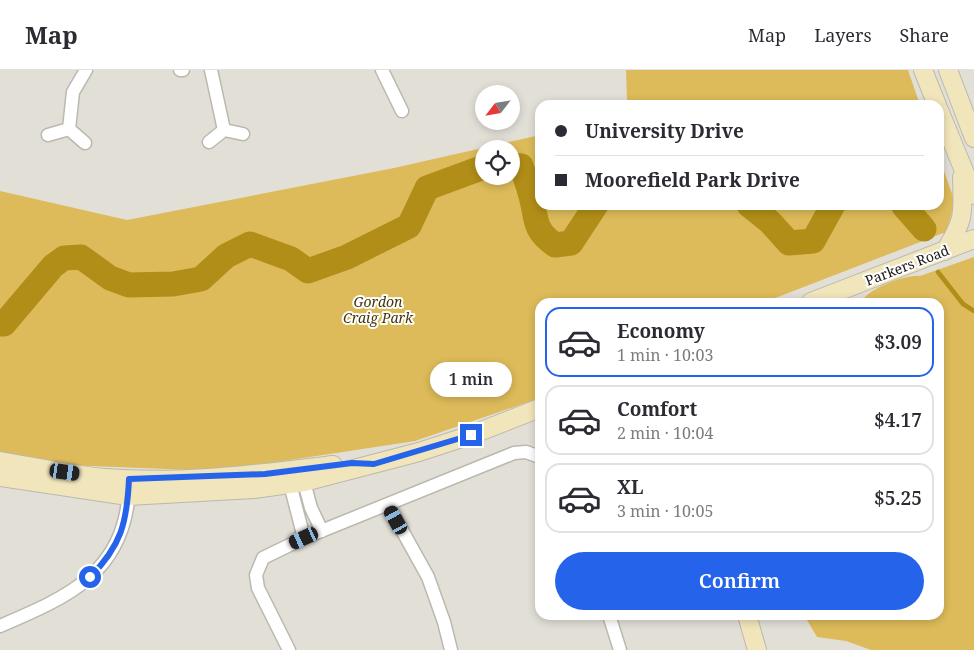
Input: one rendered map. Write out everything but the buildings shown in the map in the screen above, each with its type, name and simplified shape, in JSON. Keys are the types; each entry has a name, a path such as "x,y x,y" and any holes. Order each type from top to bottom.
{"main road":[{"path":"922,70 935,100"},
{"path":"948,70 974,138"},
{"path":"944,122 974,195"},
{"path":"945,250 958,232 961,221 961,164"},
{"name":"Parkers Road","path":"821,298 974,238"},
{"path":"0,477 129,487 265,474 296,479 352,463 374,464 471,435 535,410"},
{"path":"0,461 103,478 129,487"},
{"path":"750,622 757,650"},
{"path":"750,622 765,650"}],"street":[{"path":"69,129 73,92 86,70"},
{"path":"212,70 224,130"},
{"path":"382,70 402,111"},
{"path":"48,135 69,129"},
{"path":"69,129 85,143"},
{"path":"209,142 224,130 244,134"},
{"path":"289,650 258,588 256,575 259,564 267,555 304,538 514,453 526,452 535,455"},
{"path":"296,479 322,531"},
{"path":"296,479 304,538"},
{"path":"0,626 43,608 67,594 102,566 117,544 129,487"},
{"path":"388,505 428,577 444,622 451,650"},
{"path":"611,620 620,650"}],"green space":[{"path":"626,70 908,70 918,100 627,100"},
{"name":"Gordon Craig Park","path":"535,136 535,210 944,210 944,171 955,202 946,232 775,298 535,298 535,400 415,441 217,471 40,464 0,455 0,191 127,220 394,168 475,150 475,185 520,185 520,140 518,140"},
{"path":"974,257 974,650 871,650 846,641 817,637 807,620 944,620 944,298 864,298 872,291 889,283 907,277 920,276"}],"waterway":[{"path":"520,166 529,190 536,222 542,233 555,245 571,243 593,210"},
{"path":"0,324 4,324 53,266 64,258 81,257 110,278 129,285 173,284 201,279 226,256 250,244 291,259 308,271 347,257 409,226 427,188 475,170"},
{"path":"755,210 770,222 789,243 813,241 830,210"},
{"path":"907,210 924,229"},
{"path":"938,272 963,304 974,311"}],"route":[{"path":"90,577 111,556 117,544 128,496 129,479 265,474 352,463 374,464 471,435"}]}
